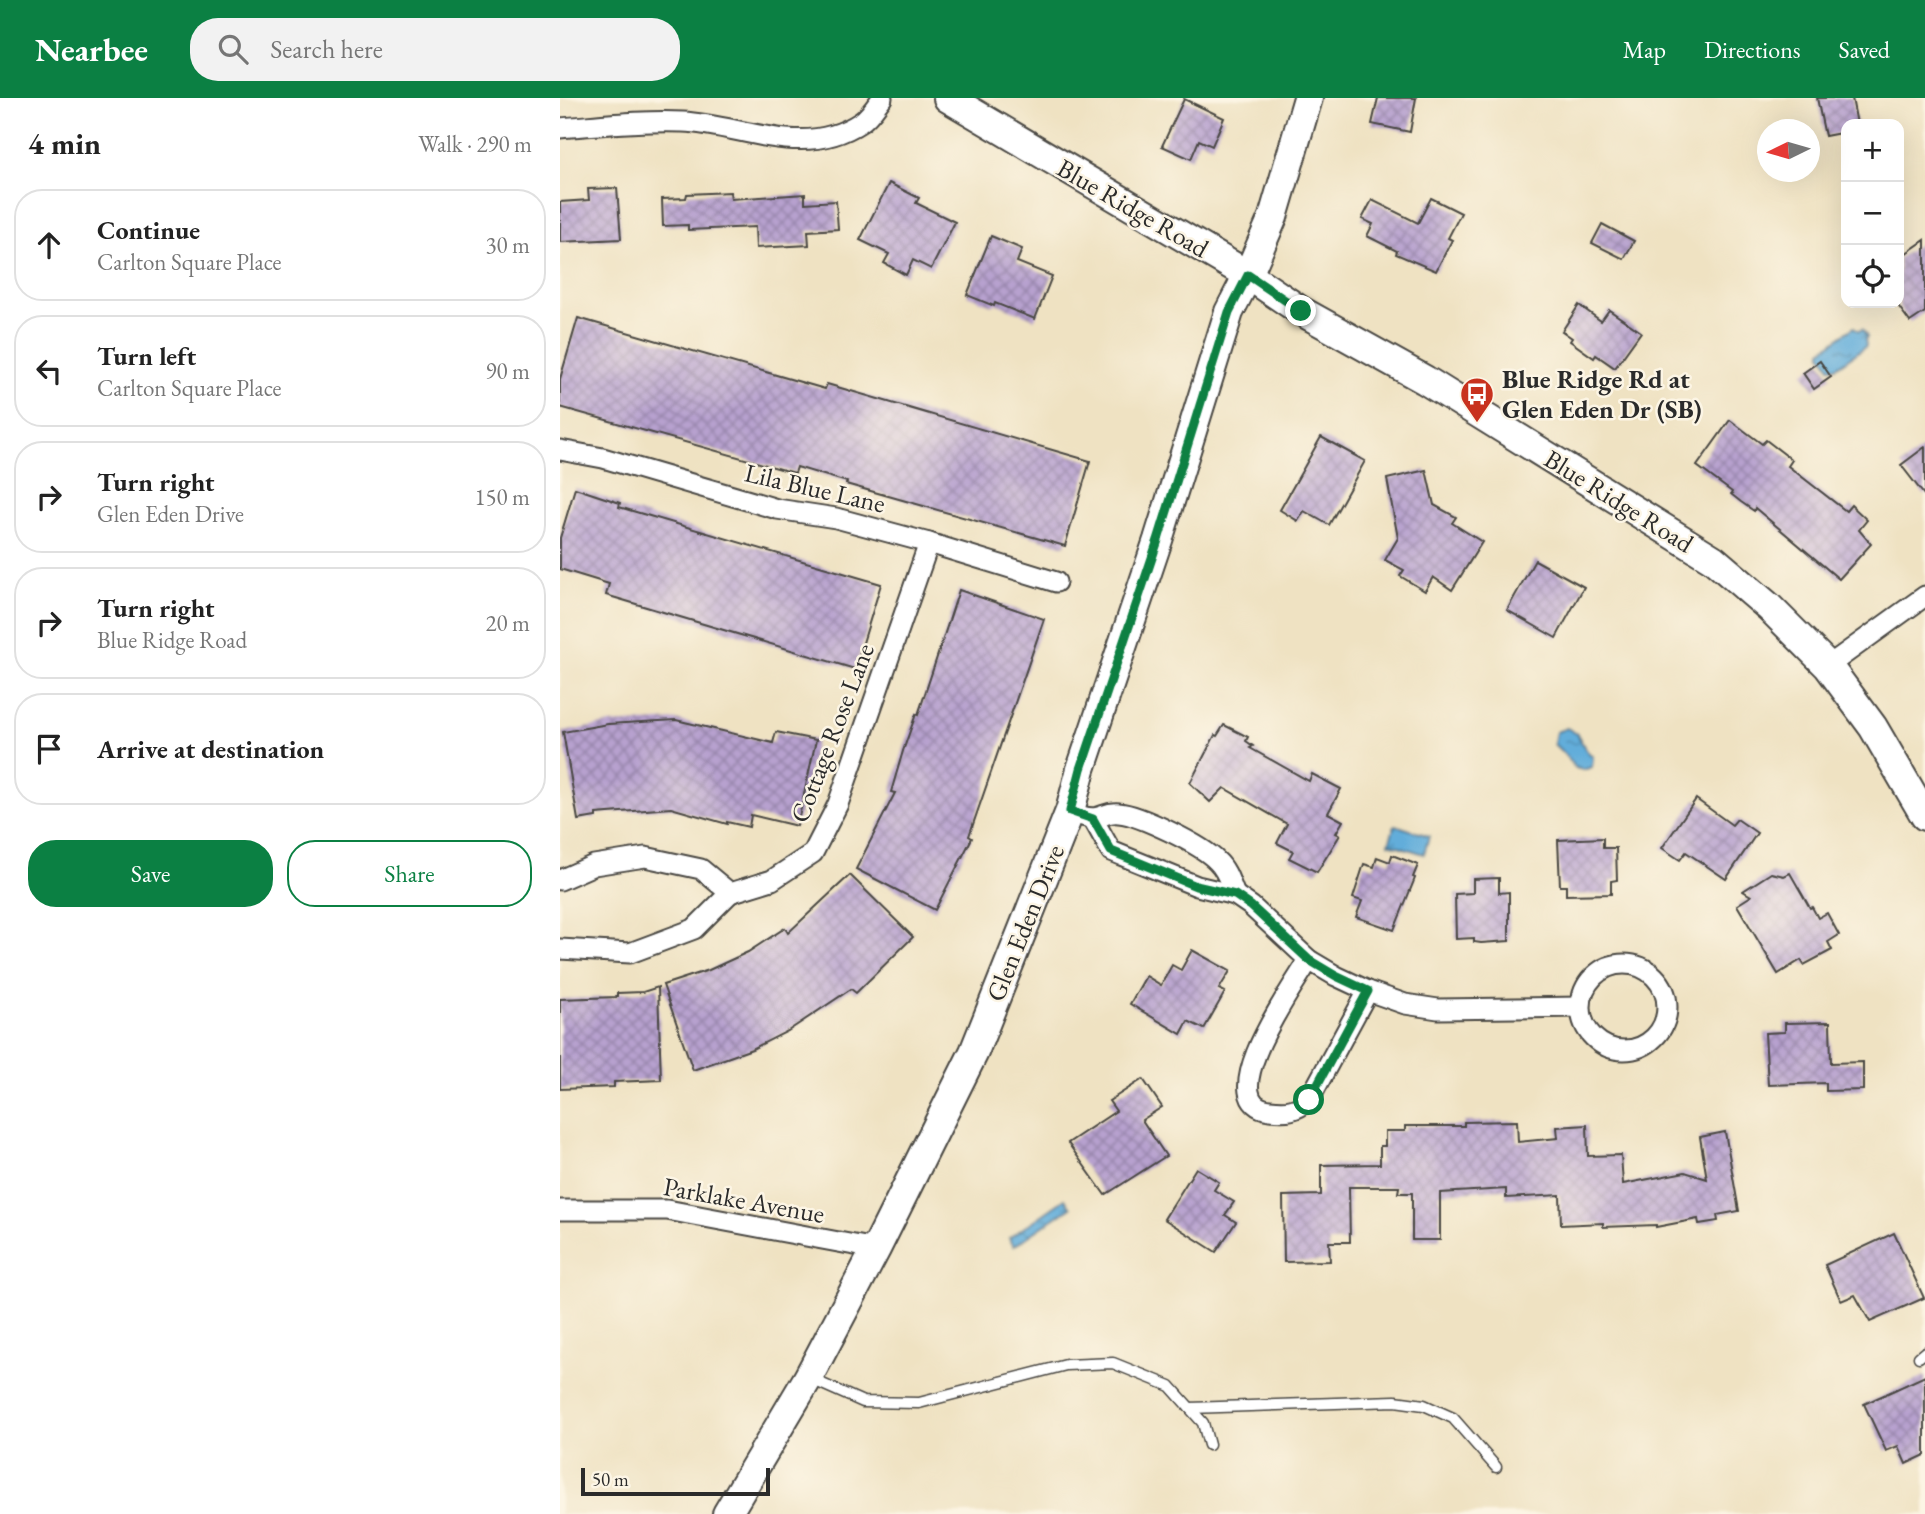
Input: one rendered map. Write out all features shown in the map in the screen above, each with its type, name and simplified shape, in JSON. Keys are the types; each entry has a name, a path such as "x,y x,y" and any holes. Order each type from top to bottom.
{"main road":[{"name":"Blue Ridge Road","path":"948,98 1248,275 1301,311 1425,380 1713,559 1769,607 1828,666 1873,727 1925,816"},
{"name":"Glen Eden Drive","path":"727,1514 808,1378 876,1249 974,1052 1081,815 1081,769 1158,540 1229,312 1273,217 1308,98"}],"street":[{"path":"560,128 680,122 708,124 772,139 805,140 834,135 863,121 882,98"},
{"name":"Lila Blue Lane","path":"560,450 603,458 777,509 836,518 1056,582"},
{"name":"Cottage Rose Lane","path":"560,949 630,953 694,929 730,893 772,880 813,853 838,804 929,543"},
{"path":"1828,666 1925,596"},
{"path":"1081,815 1115,812 1140,818 1184,839 1217,860 1227,874 1235,895"},
{"path":"1081,815 1111,851 1196,886 1235,895 1251,906 1309,960 1368,991 1405,1004 1438,1009 1580,1007"},
{"path":"560,880 594,865 645,856 701,869 730,893"},
{"path":"1309,960 1257,1049 1249,1069 1247,1084 1253,1101 1266,1110 1290,1112 1309,1100 1368,991"},
{"path":"1628,963 1642,967 1654,975 1663,986 1667,1000 1667,1014 1662,1028 1642,1047 1628,1050 1614,1049 1600,1043 1590,1034 1580,1007 1589,980 1600,970 1613,964 1628,963"},
{"name":"Parklake Avenue","path":"560,1210 667,1210 876,1249"}],"lane":[{"path":"808,1378 863,1402 919,1403 1066,1365 1113,1363 1170,1387 1203,1423 1209,1445"},
{"path":"1190,1408 1395,1401 1424,1405 1453,1418 1496,1467"}],"water":[{"path":"1854,327 1859,331 1862,329 1867,337 1866,346 1836,367 1830,367 1822,355 1822,350"},
{"path":"1567,728 1577,734 1593,757 1592,767 1583,770 1575,768 1554,744 1556,732"},
{"path":"1395,825 1429,836 1424,854 1389,843"},
{"path":"1065,1199 1071,1207 1014,1246 1009,1238"}],"building":[{"path":"1378,98 1416,98 1410,132 1372,124"},
{"path":"1817,98 1852,98 1856,119 1841,119 1841,133 1825,136"},
{"path":"1184,99 1224,118 1212,146 1199,140 1191,159 1162,146"},
{"path":"889,183 919,198 916,203 955,222 931,269 913,260 906,275 884,263 889,254 860,240"},
{"path":"617,188 621,239 560,242 560,202 589,200 588,189"},
{"path":"730,192 731,199 805,194 805,203 836,201 838,229 808,231 809,245 756,248 755,227 688,230 688,225 663,226 662,199 686,198 687,194"},
{"path":"1431,198 1461,213 1448,238 1452,240 1436,271 1396,254 1397,251 1367,236 1373,224 1362,219 1372,200 1418,223"},
{"path":"1602,224 1634,241 1624,259 1592,243"},
{"path":"991,236 1022,249 1017,262 1052,276 1035,319 967,295"},
{"path":"1925,240 1925,312 1910,322 1900,308 1904,308 1904,255"},
{"path":"1579,305 1601,321 1609,310 1641,332 1615,368 1596,355 1594,358 1570,341 1572,338 1562,331"},
{"path":"578,318 825,389 827,384 1090,461 1065,546 846,484 847,482 797,467 795,473 560,407 560,379"},
{"path":"1820,361 1831,377 1814,389 1803,373"},
{"path":"1730,420 1762,444 1766,440 1792,460 1788,466 1846,511 1851,505 1867,520 1859,530 1871,544 1839,579 1755,508 1754,511 1741,502 1697,466"},
{"path":"1321,437 1365,461 1329,525 1304,511 1298,521 1280,510"},
{"path":"1925,447 1925,496 1901,465"},
{"path":"1426,470 1434,505 1456,517 1452,523 1482,542 1452,590 1433,577 1425,591 1400,576 1404,570 1385,560 1398,538 1387,479"},
{"path":"575,488 620,503 619,507 881,584 855,669 606,595 609,584 560,569 560,538"},
{"path":"1535,560 1584,587 1556,638 1507,610"},
{"path":"959,590 1044,619 969,836 972,838 935,910 856,869 895,793 891,792 903,751 916,714 918,715"},
{"path":"676,720 773,743 776,732 816,740 797,826 751,815 749,827 727,824 671,808 596,814 596,817 578,820 563,732 608,724"},
{"path":"1224,725 1248,737 1246,741 1253,746 1250,748 1309,781 1312,774 1341,789 1328,813 1343,821 1336,833 1340,835 1317,872 1289,858 1293,851 1277,843 1287,824 1224,788 1210,802 1190,783 1215,735 1217,736"},
{"path":"1696,799 1732,825 1737,819 1757,833 1726,879 1686,852 1680,860 1662,848"},
{"path":"1603,838 1603,848 1616,848 1617,880 1611,881 1611,894 1566,895 1566,886 1560,886 1558,840"},
{"path":"1392,855 1418,865 1394,930 1356,917 1362,901 1353,898 1364,864 1374,867 1377,857 1390,862"},
{"path":"1771,873 1784,876 1790,873 1810,908 1812,907 1818,918 1827,913 1839,935 1828,942 1832,950 1804,965 1801,960 1778,974 1737,905 1751,896 1743,891"},
{"path":"850,875 913,937 856,993 851,989 788,1031 752,1049 693,1070 663,985 709,970 748,952 785,928 788,933"},
{"path":"1499,878 1499,893 1509,892 1509,941 1481,943 1474,942 1474,938 1456,939 1455,894 1473,893 1473,879"},
{"path":"1192,950 1230,971 1219,989 1225,992 1204,1029 1188,1021 1181,1034 1130,1004 1146,976 1161,985 1172,965 1181,970"},
{"path":"658,987 661,1080 614,1082 614,1087 560,1089 560,999 617,997 617,993 643,992"},
{"path":"1830,1022 1831,1063 1863,1062 1863,1090 1826,1091 1826,1083 1768,1085 1765,1033 1785,1032 1785,1023"},
{"path":"1143,1079 1162,1107 1142,1120 1166,1156 1105,1195 1068,1143 1116,1111 1109,1101"},
{"path":"1517,1121 1518,1142 1558,1138 1557,1127 1587,1125 1588,1156 1621,1155 1623,1184 1685,1172 1707,1179 1700,1137 1725,1132 1739,1211 1717,1215 1718,1221 1699,1224 1698,1219 1656,1227 1603,1227 1603,1223 1561,1225 1560,1195 1506,1198 1506,1189 1440,1193 1440,1240 1412,1240 1412,1193 1398,1193 1399,1187 1349,1187 1350,1242 1329,1242 1330,1261 1284,1262 1283,1196 1321,1195 1321,1165 1380,1164 1380,1146 1385,1146 1385,1131 1405,1131 1405,1126 1464,1126 1464,1122"},
{"path":"1196,1168 1219,1182 1214,1190 1234,1202 1225,1215 1236,1222 1216,1252 1164,1219"},
{"path":"1894,1233 1924,1298 1870,1322 1855,1295 1841,1301 1825,1265"},
{"path":"1925,1376 1925,1455 1906,1464 1898,1446 1886,1451 1864,1404"}],"place":[{"name":"Blue Ridge Rd at Glen Eden Dr (SB)","path":"1477,424"}],"route":[{"path":"1301,311 1248,275 1229,312 1158,540 1081,769 1070,811 1093,819 1111,851 1196,886 1235,895 1251,906 1309,960 1368,991 1309,1100"}]}
